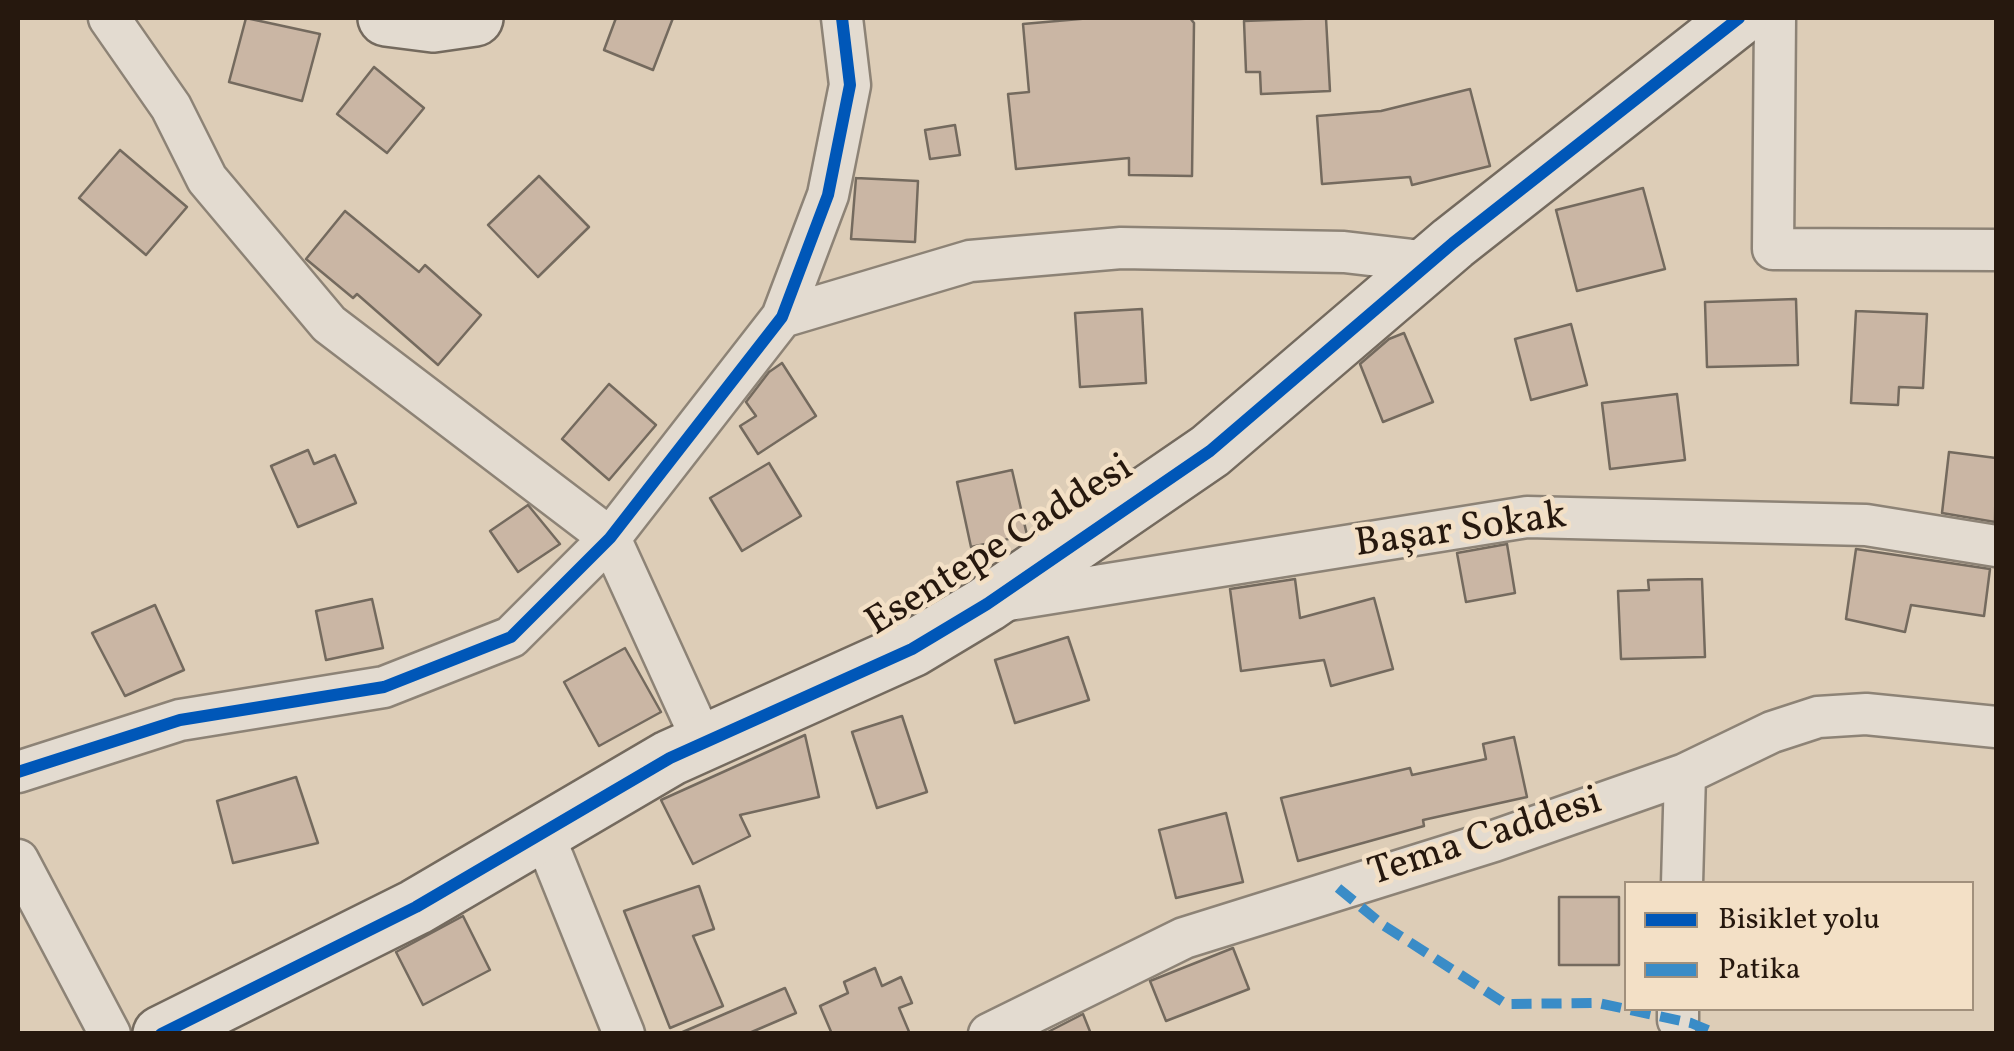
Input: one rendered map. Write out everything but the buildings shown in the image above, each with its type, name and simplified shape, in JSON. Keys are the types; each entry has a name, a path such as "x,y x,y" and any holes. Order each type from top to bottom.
{"street":[{"path":"110,18 171,107 206,179 330,324 610,538 702,742"},
{"path":"386,18 432,24 475,18"},
{"path":"18,772 180,720 384,687 512,637 610,538 782,316 828,195 850,85 842,18"},
{"name":"Esentepe Caddesi","path":"161,1034 416,906 702,742 912,649 988,604 1210,450 1430,262 1738,18"},
{"path":"1774,18 1773,249 1996,250"},
{"path":"782,316 970,261 1102,250 1344,252 1430,262"},
{"name":"Başar Sokak","path":"988,604 1527,517 1866,525 1996,546"},
{"name":"Tema Caddesi","path":"989,1034 1144,957 1226,923 1494,840 1686,774 1772,732 1818,717 1866,714 1996,727"},
{"path":"1682,881 1686,774"},
{"path":"543,832 624,1034"},
{"path":"18,860 110,1034"}],"marked path":[{"path":"1338,888 1383,925 1506,1004 1598,1003 1624,1009"},
{"path":"1635,1011 1691,1023 1717,1034"}],"cycle path":[{"path":"18,772 180,720 384,687 511,637 610,538 782,317 828,195 850,85 842,18"},
{"path":"161,1034 416,907 670,758 912,649 987,604 1210,451 1453,243 1739,18"}]}
